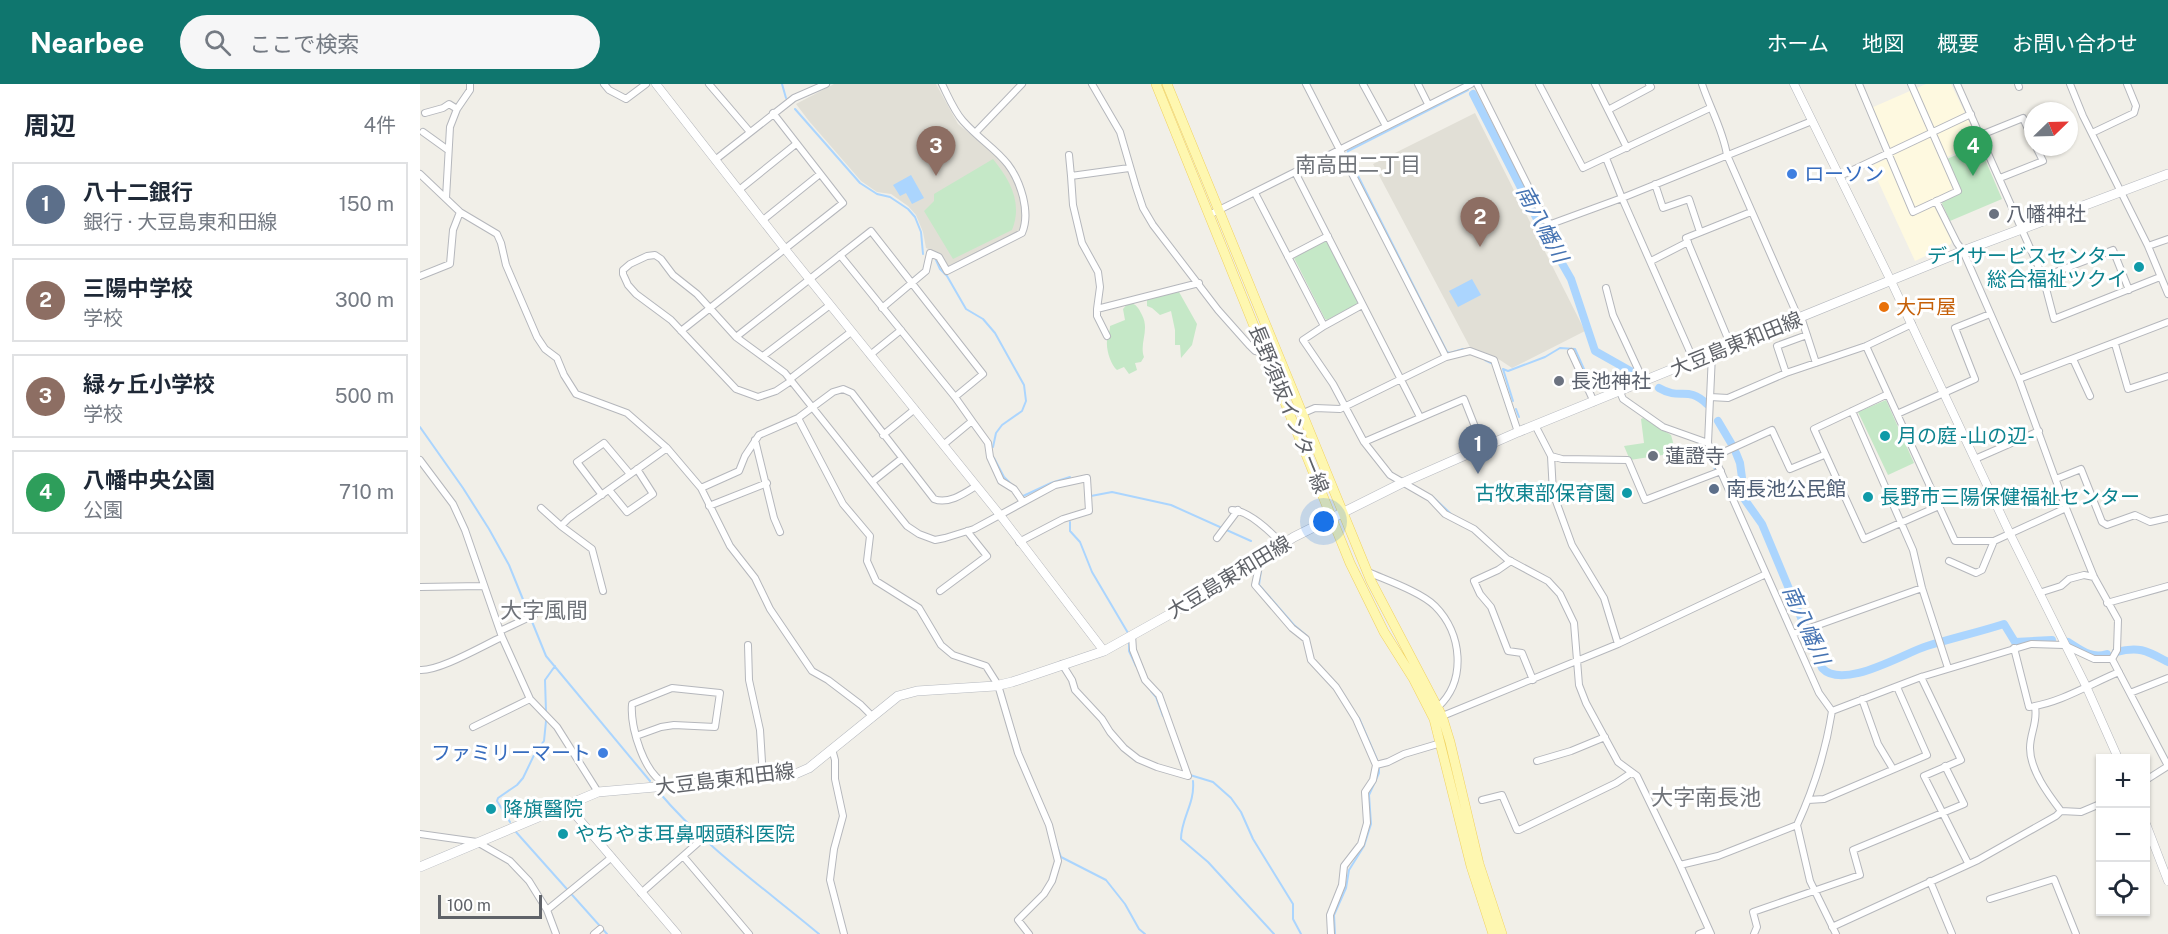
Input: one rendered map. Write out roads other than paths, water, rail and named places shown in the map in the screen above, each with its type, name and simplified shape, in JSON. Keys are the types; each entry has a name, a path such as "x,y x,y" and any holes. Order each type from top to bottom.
{"main road":[{"name":"長野須坂インター線","path":"1156,84 1362,590 1384,632 1438,714 1442,743 1471,866 1493,934"},
{"name":"長野須坂インター線","path":"1167,84 1368,572 1450,742 1479,864 1502,934"},
{"name":"大豆島東和田線","path":"420,867 598,792 793,775 809,768 898,696 917,691 1012,682 1104,651 1172,613 1257,558 1332,517 1402,483 1518,432 1963,251 2168,174"}],"street":[{"path":"446,198 450,127 457,109 468,95 470,84"},
{"path":"604,84 609,90 626,99 646,84"},
{"path":"656,84 870,356 999,515 1104,651"},
{"path":"709,84 750,132"},
{"path":"715,160 794,98 826,84"},
{"path":"882,308 926,271 930,253 939,257 947,271 1022,234 1026,224 1026,208 1017,175 962,120 942,84"},
{"path":"976,132 1022,84"},
{"path":"1092,84 1120,132 1129,168 1143,208 1153,225 1218,310 1255,351 1267,353"},
{"path":"1306,84 1446,357"},
{"path":"1363,84 1386,126"},
{"path":"1418,84 1428,104"},
{"path":"1209,215 1471,84"},
{"path":"1477,84 1545,219 1551,224 1622,198 1812,121"},
{"path":"1539,84 1583,168 1710,108"},
{"path":"1595,84 1627,148"},
{"path":"1608,110 1651,87 1649,84"},
{"path":"1702,84 1710,108 1724,137 1727,155 1800,318 1816,363"},
{"path":"1794,84 1912,324 2010,534 2086,686 2116,754"},
{"path":"1858,84 1913,212 1958,190 1911,84"},
{"path":"1957,84 2043,277 2054,319 2160,277"},
{"path":"2070,84 2148,246 2168,294"},
{"path":"2092,133 2134,113 2136,105 2127,84"},
{"path":"425,113 443,108 448,104 457,109"},
{"path":"681,331 843,204 773,113"},
{"path":"1840,176 1971,114"},
{"path":"1981,135 2023,118 2024,120"},
{"path":"423,132 448,150"},
{"path":"740,190 796,144"},
{"path":"1070,155 1073,205 1082,243 1098,272 1100,287 1097,316 1107,336"},
{"path":"2000,178 2043,161 2040,156"},
{"path":"1606,158 1694,361"},
{"path":"1071,176 1129,168"},
{"path":"1295,172 1420,417"},
{"path":"420,174 460,212 497,234 506,265 537,337 545,349 557,358 564,375 576,393 627,413 667,448 701,488 730,546 755,578 770,609 812,672 828,680 873,717"},
{"path":"763,220 820,174"},
{"path":"1655,184 1663,208 1689,199 1700,232"},
{"path":"1255,193 1324,326"},
{"path":"1936,201 1963,251 2019,379 2094,577 2118,620 2117,650 2112,659"},
{"path":"420,276 450,264 455,219 460,212"},
{"path":"1731,346 1686,238 1751,212"},
{"path":"736,337 871,231 984,374 955,397"},
{"path":"1288,257 1328,237"},
{"path":"2148,246 2168,239"},
{"path":"1651,261 1688,242"},
{"path":"2043,277 2113,250 2129,290"},
{"path":"851,332 791,380 776,391 758,397 736,389 672,320 636,294 628,285 623,270 647,256 655,255 661,259 673,275 697,294 736,337 781,368 791,380 813,407 907,525 919,534 934,540 967,531 1055,485 1088,478 1089,511 1063,519 1019,542"},
{"path":"840,255 955,397 988,443 990,457 1001,481 1014,489 1023,502"},
{"path":"1097,309 1199,283"},
{"path":"1606,288 1613,315 1644,381"},
{"path":"764,356 830,304"},
{"path":"1362,305 1303,340 1332,384 1364,442 1390,475 1430,498 1451,518 1474,529 1511,561 1548,581 1560,594 1574,623 1579,685 1597,725 1618,762 1637,776 1680,865 1710,932 1699,934"},
{"path":"1898,414 1975,379 1955,328 1990,314"},
{"path":"2019,379 2168,322"},
{"path":"1710,397 1728,398 1786,373 1866,346 1912,324"},
{"path":"870,356 901,330"},
{"path":"1786,373 1777,346 1807,335"},
{"path":"2115,344 2128,389 2168,376"},
{"path":"1866,346 1955,541 1994,541 2066,508"},
{"path":"1301,414 1314,408 1337,410 1446,357 1470,351 1494,360 1518,432"},
{"path":"1571,352 1594,402"},
{"path":"1712,354 1708,443 1819,693 1832,711 1826,747 1797,825 1805,867 1836,934"},
{"path":"2073,359 2090,396"},
{"path":"701,488 739,471 759,435 798,417 833,392 847,390 852,393 934,499 939,501 965,493 976,486"},
{"path":"1620,392 1623,399 1663,427 1708,443"},
{"path":"1888,394 1814,429 1824,455 1864,539 1939,506"},
{"path":"1364,442 1464,399 1483,447"},
{"path":"883,435 915,409"},
{"path":"1852,411 1913,550 1922,588 1948,669"},
{"path":"798,417 843,504 870,536 867,561 876,581 919,608 941,645 961,659 986,666 998,685 1018,753 1049,825 1058,861 1052,881 1044,894 1018,920 1029,934"},
{"path":"943,445 972,421"},
{"path":"1535,426 1551,456 1553,493 1572,545 1604,598 1618,644"},
{"path":"1715,456 1772,430 1790,469 1824,455"},
{"path":"1975,459 2039,431"},
{"path":"755,440 774,518 780,532"},
{"path":"602,495 577,462 604,443 630,474"},
{"path":"561,526 667,448"},
{"path":"1551,456 1562,459 1628,460 1645,500 1721,471"},
{"path":"872,482 901,459"},
{"path":"420,460 453,504 465,530 501,634 530,699 557,727 598,792"},
{"path":"609,489 627,513 653,494 637,469"},
{"path":"2056,479 2081,469 2102,522 2106,525 2135,515 2150,522 2168,518"},
{"path":"709,506 767,483"},
{"path":"541,508 592,549 603,591"},
{"path":"1217,538 1235,510 1271,532 1282,544"},
{"path":"940,591 987,556 967,531"},
{"path":"1950,561 1976,573 1982,570 1994,541"},
{"path":"1257,558 1259,566 1255,585 1293,628 1306,639 1311,660 1336,687 1356,719 1376,765 1372,780 1365,792 1367,823 1361,844 1344,866 1342,885 1330,915 1331,934"},
{"path":"1511,561 1474,581 1480,594 1491,607 1508,651 1522,653 1533,680"},
{"path":"1368,572 1394,582 1435,606 1450,628 1459,660 1452,688 1438,714"},
{"path":"1438,714 1533,680 1618,644 1766,574"},
{"path":"2039,593 2061,586 2069,579 2084,575 2094,577"},
{"path":"420,587 483,586"},
{"path":"2107,603 2168,586"},
{"path":"1793,634 1922,588"},
{"path":"420,670 438,666 532,616"},
{"path":"1062,664 1075,690 1102,719 1124,748 1138,759 1156,767 1188,776 1159,695 1145,680 1133,650 1132,635"},
{"path":"1832,711 1921,677 2031,644 2064,645 2094,659 2112,659"},
{"path":"748,645 749,680 760,730 763,778"},
{"path":"2014,648 2029,707 2062,699 2119,672"},
{"path":"2112,659 2168,766 2150,777"},
{"path":"1921,677 1961,760 1924,776 1968,863"},
{"path":"2130,693 2168,678"},
{"path":"1808,800 1824,799 1927,755 1897,687"},
{"path":"636,735 674,725 715,727 720,693 672,688 635,702 631,707 636,735 640,753 662,782 671,786"},
{"path":"473,727 530,699"},
{"path":"1862,699 1878,744 1893,769"},
{"path":"2035,707 2036,720 2030,749 2033,766 2047,792 2061,811"},
{"path":"1537,761 1571,751 1605,737"},
{"path":"1376,765 1442,743"},
{"path":"832,749 835,760 835,779 843,816 834,849 830,880 844,934"},
{"path":"1754,934 1757,927 1753,912 1860,875 1853,850 1964,804 1946,766"},
{"path":"1482,801 1502,795 1519,830 1617,783 1631,773"},
{"path":"567,805 677,934"},
{"path":"1832,927 1968,863 2061,811 2080,812 2096,806"},
{"path":"1680,865 1718,856 1797,825"},
{"path":"420,834 477,842 510,861 530,881 547,910 556,934"},
{"path":"2150,836 2168,881"},
{"path":"641,893 700,841"},
{"path":"683,856 749,934"},
{"path":"547,910 612,857"},
{"path":"1990,899 2054,879 2076,934"},
{"path":"1930,881 1952,934"}],"water":[{"path":"911,175 924,198 912,204 906,193 900,196 893,185"},
{"path":"1472,279 1481,295 1458,307 1449,291"}],"waterway":[{"path":"782,84 786,98"},
{"path":"1463,349 1447,352 1347,154 1348,151 1468,90"},
{"name":"南八幡川","path":"1473,94 1540,225 1571,279 1595,351 1634,373"},
{"path":"795,109 860,183 877,194 890,197 908,209 915,217 921,232 923,254"},
{"path":"936,260 966,309 983,319 995,333 1024,385 1026,401 1022,411 1002,425 996,433 993,447"},
{"path":"1513,401 1503,369 1508,371 1545,357 1560,348 1575,349 1592,387"},
{"path":"1485,360 1491,363"},
{"name":"南八幡川","path":"1659,388 1667,392 1694,395 1707,404"},
{"path":"1516,409 1519,417"},
{"name":"南八幡川","path":"1718,421 1731,443"},
{"path":"420,427 463,488 509,565 546,656 650,781"},
{"path":"1703,444 1715,469"},
{"name":"南八幡川","path":"1736,453 1740,463 1745,500 1762,524 1822,668 1832,674 1858,673 1927,646 2004,624 2015,642 2052,640"},
{"path":"994,458 1004,477 1012,485"},
{"path":"1021,497 1070,477"},
{"path":"1091,496 1112,492 1171,505 1251,541"},
{"path":"1433,497 1451,514"},
{"path":"1070,522 1070,531 1080,542 1092,572 1128,633"},
{"path":"1262,562 1259,585 1294,625 1307,636"},
{"name":"南八幡川","path":"2068,642 2091,655 2107,654"},
{"path":"1129,643 1129,651 1136,666"},
{"name":"南八幡川","path":"2116,652 2131,649 2143,651 2168,662"},
{"path":"546,712 545,680 555,666"},
{"path":"1339,688 1346,698"},
{"path":"1151,691 1156,697 1163,716"},
{"path":"1359,718 1378,762"},
{"path":"510,822 497,801 498,798 523,778 536,751 544,741 546,721"},
{"path":"1335,934 1334,915 1346,888 1349,870 1364,846 1371,824 1369,795 1379,768"},
{"path":"1190,775 1213,782 1231,798 1241,812 1253,839 1293,904 1293,919 1301,934"},
{"path":"1193,781 1192,797 1183,824 1181,839 1208,862 1274,934"},
{"path":"658,791 715,848 819,934"},
{"path":"516,832 607,934"},
{"path":"1056,843 1061,857 1106,880 1125,904 1139,929 1145,934"}],"place":[{"name":"ローソン","path":"1792,174"},
{"name":"緑ヶ丘小学校","path":"936,176"},
{"name":"八幡中央公園","path":"1973,176"},
{"name":"八幡神社","path":"1994,214"},
{"name":"三陽中学校","path":"1480,247"},
{"name":"デイサービスセンター 総合福祉ツクイ","path":"2139,267"},
{"name":"大戸屋","path":"1884,307"},
{"name":"長池神社","path":"1559,381"},
{"name":"月の庭 -山の辺-","path":"1885,436"},
{"name":"蓮證寺","path":"1653,456"},
{"name":"八十二銀行","path":"1478,474"},
{"name":"南長池公民館","path":"1714,489"},
{"name":"古牧東部保育園","path":"1627,493"},
{"name":"長野市三陽保健福祉センター","path":"1868,497"},
{"name":"ファミリーマート","path":"603,753"},
{"name":"降旗醫院","path":"491,809"},
{"name":"やちやま耳鼻咽頭科医院","path":"563,834"}],"district":[{"name":"南高田二丁目","path":"1358,165"},
{"name":"大字風間","path":"544,610"},
{"name":"大字南長池","path":"1706,797"}]}
